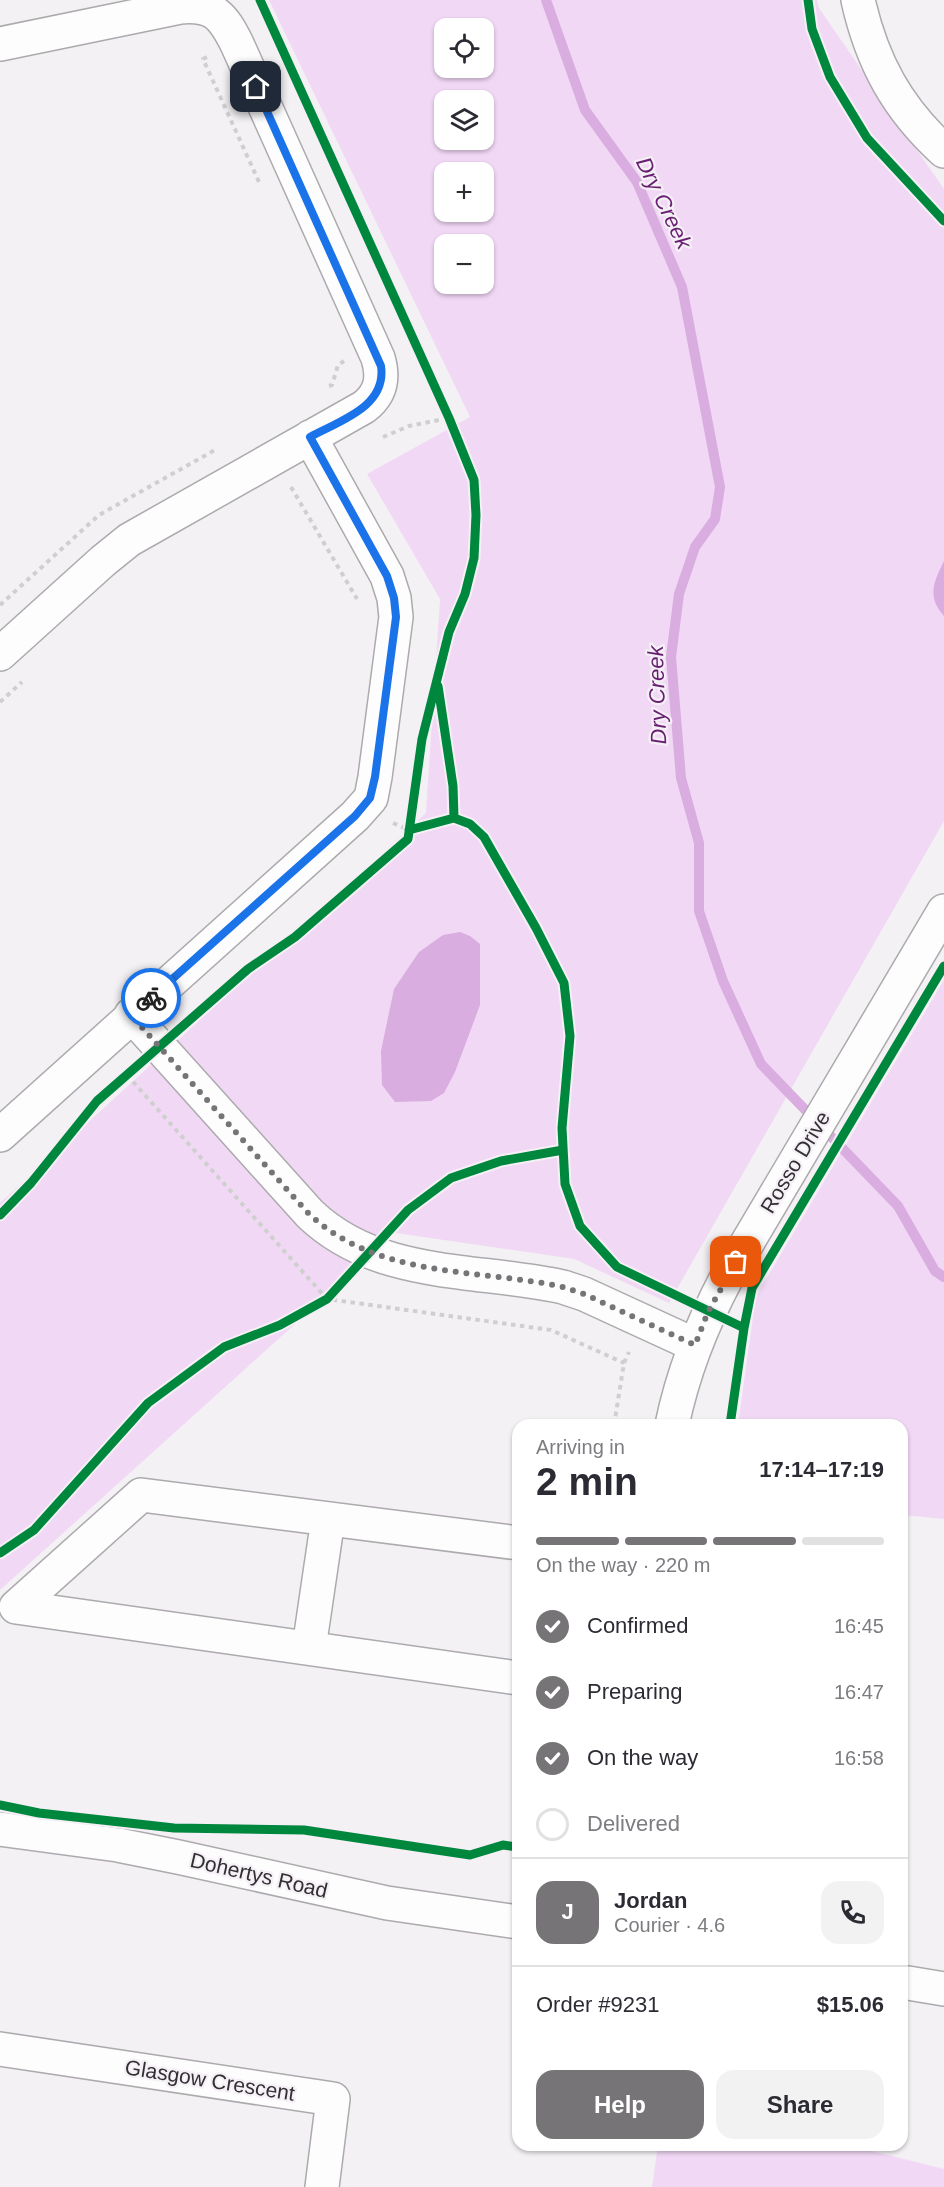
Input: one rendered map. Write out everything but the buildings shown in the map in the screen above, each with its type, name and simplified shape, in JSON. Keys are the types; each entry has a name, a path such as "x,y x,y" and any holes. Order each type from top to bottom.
{"street":[{"path":"858,0 871,48 882,72 901,103 920,127 944,150"},
{"path":"0,44 180,7 201,7 221,16 237,44 381,366 381,383 373,400 129,540 0,654"},
{"path":"0,1135 355,816 370,798 375,777 396,617 394,598 387,576 310,437"},
{"name":"Rosso Drive","path":"674,1419 684,1377 708,1312 944,911"},
{"path":"131,1015 309,1214 347,1243 392,1260 563,1287 614,1307 695,1345"},
{"path":"512,1542 141,1496 16,1607 512,1677"},
{"path":"309,1648 328,1519"},
{"name":"Dohertys Road","path":"0,1828 118,1845 387,1903 512,1921"},
{"path":"908,1983 944,1989"},
{"name":"Glasgow Crescent","path":"0,2049 333,2099 322,2187"}],"path":[{"path":"444,408 453,428"},
{"path":"381,438 409,426 448,418"},
{"path":"283,493 328,470"},
{"path":"292,488 362,608"},
{"path":"0,702 25,679"},
{"path":"411,818 408,834 420,827"},
{"path":"119,1082 160,1047"},
{"path":"318,1304 334,1291"}],"shaded area":[{"path":"269,0 817,0 819,8 944,189 944,821 669,1303 574,1259 396,1233 0,1590 0,1203 426,813 440,599 367,474 470,417"},
{"path":"944,561 944,616 935,602 934,590"},
{"path":"460,932 480,944 480,1005 455,1072 444,1093 431,1101 395,1102 382,1085 381,1051 394,989 419,952 443,935"},
{"path":"944,980 944,1519 908,1516 908,1419 739,1419 755,1302 760,1289"},
{"path":"657,2151 872,2151 944,2169 944,2187 652,2187"}],"waterway":[{"name":"Dry Creek","path":"546,0 585,110 637,182 682,287 720,487 715,519 695,547 679,594 671,657 681,778 699,843 699,911 723,981 761,1064 898,1206 935,1271 944,1277"}],"cycle path":[{"path":"0,1215 31,1183 97,1101 248,969 295,937 408,839 422,739 449,632 465,594 474,558 476,515 474,480 449,418 260,0"},
{"path":"808,0 812,29 830,77 867,138 944,221"},
{"path":"409,830 454,818 453,786 438,686"},
{"path":"454,818 470,824 484,837 536,928 564,983 570,1036 562,1128 565,1184 580,1226 617,1267 744,1328 752,1288 944,966"},
{"path":"0,1553 34,1530 148,1403 224,1347 280,1325 327,1299 408,1210 451,1178 501,1161 563,1150"},
{"path":"731,1419 744,1328"},
{"path":"0,1805 39,1813 174,1828 304,1830 470,1855 503,1845 512,1846"}],"way so far":[{"path":"151,998 131,1015 309,1214 347,1243 392,1260 563,1287 584,1294 695,1345 708,1312 736,1262"}],"route":[{"path":"151,998 355,816 370,798 375,777 396,617 394,598 387,576 310,437 373,400 381,383 381,366 256,87"}]}
